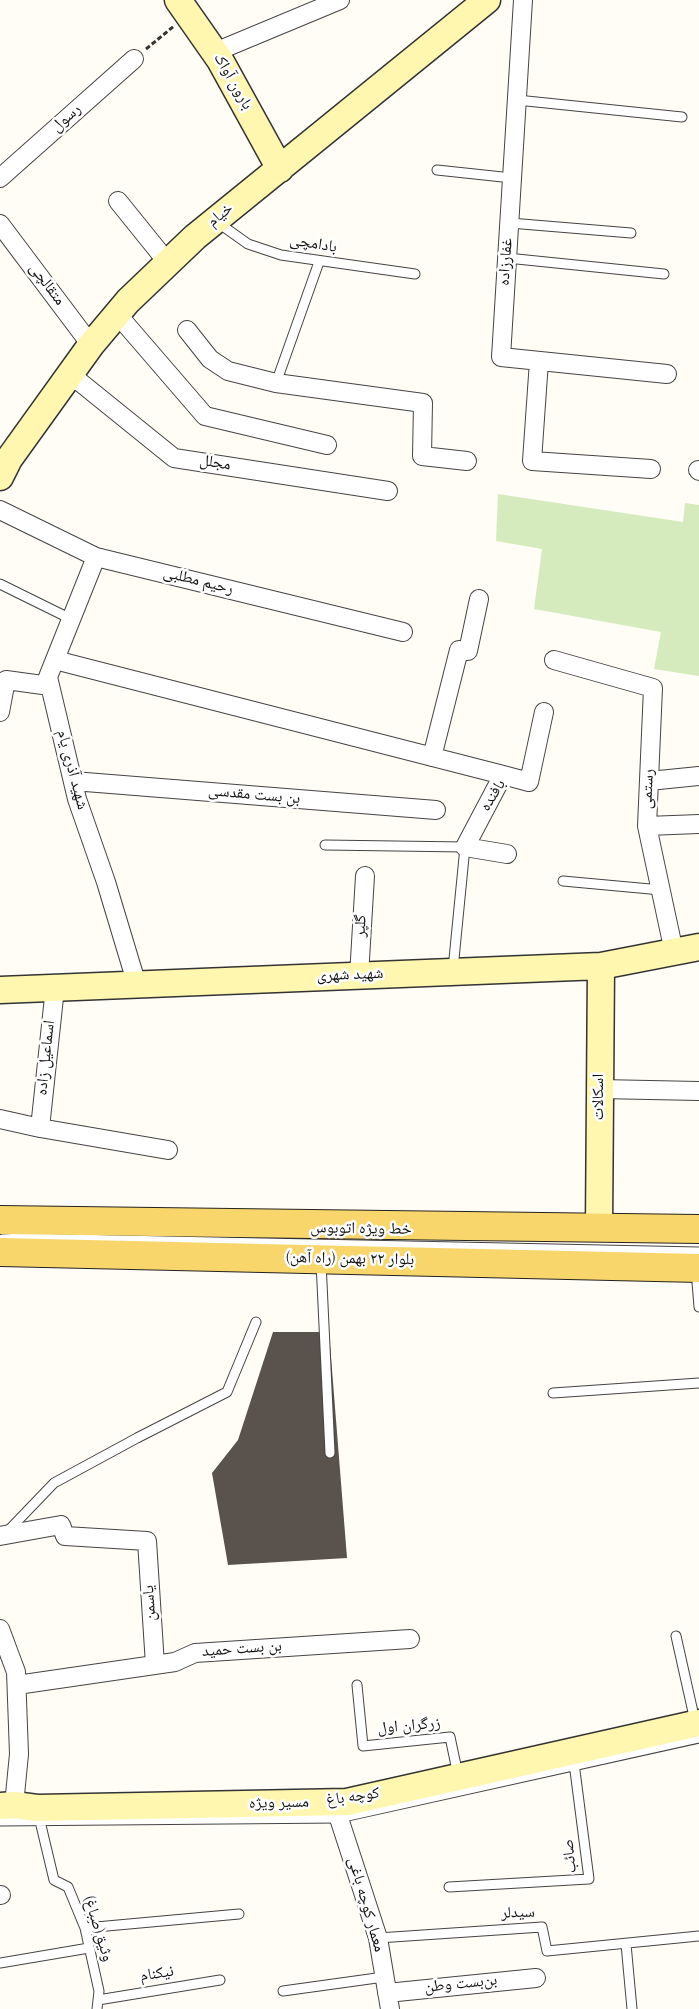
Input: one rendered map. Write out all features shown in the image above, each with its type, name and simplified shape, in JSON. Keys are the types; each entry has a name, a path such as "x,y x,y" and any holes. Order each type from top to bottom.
{"main road":[{"name":"خیام","path":"3,466 91,345 117,314 168,263 215,221 487,0"},
{"name":"بارون آواک","path":"182,7 215,52 280,168"},
{"name":"شهید شهری","path":"0,990 601,966 687,950"},
{"name":"اسکالات","path":"599,1227 601,966"},
{"path":"0,1220 699,1229"},
{"name":"بلوار ۲۲ بهمن (راه آهن)","path":"11,1245 321,1260 698,1263"},
{"name":"کوچه باغ","path":"18,1812 336,1810 347,1802 459,1777 573,1760 698,1728"}],"street":[{"path":"215,52 340,0"},
{"name":"غفارزاده","path":"523,0 501,357 668,374"},
{"name":"رسول","path":"0,178 134,59"},
{"path":"118,201 168,263"},
{"name":"متقالچی","path":"0,224 91,345"},
{"path":"117,314 206,416 328,445"},
{"path":"187,330 210,359 228,371 276,383 423,403 422,456 467,461"},
{"path":"539,361 532,462 651,469"},
{"name":"مجلل","path":"70,374 174,458 388,491"},
{"name":"رحیم مطلبی","path":"0,510 96,557 403,632"},
{"name":"شهید آذری یام","path":"96,557 48,677 73,781 137,985"},
{"path":"432,757 459,650 468,651 479,599"},
{"path":"55,660 503,775"},
{"name":"رستمی","path":"554,660 654,688 647,826 661,890 687,950"},
{"path":"0,712 6,680 50,686"},
{"name":"بافنده","path":"464,847 503,775 529,782 544,712"},
{"path":"650,781 699,776"},
{"name":"بن بست مقدسی","path":"73,781 436,810"},
{"path":"647,826 699,824"},
{"path":"464,847 507,854"},
{"name":"گلپر","path":"359,976 365,876"},
{"name":"اسماعیل زاده","path":"40,1128 55,988"},
{"path":"600,1089 699,1091"},
{"path":"0,1119 40,1128 168,1150"},
{"name":"یاسمن","path":"2,1536 61,1525 65,1536 147,1541 155,1665"},
{"path":"0,1629 16,1672 19,1754 18,1812"},
{"name":"بن بست حمید","path":"16,1685 175,1662 195,1653 410,1638"},
{"name":"معمار کوچه باغی","path":"336,1810 378,1938 387,1993"},
{"name":"بن‌بست وطن","path":"387,1993 536,1978"}],"lane":[{"path":"517,100 682,117"},
{"path":"437,170 512,178"},
{"name":"بادامچی","path":"215,221 248,244 281,255 319,262 415,274"},
{"path":"510,223 631,233"},
{"path":"507,258 664,274"},
{"path":"276,383 319,262"},
{"path":"0,584 71,619"},
{"path":"325,845 464,847"},
{"name":"بافنده","path":"453,972 464,847"},
{"path":"563,881 661,890"},
{"path":"0,1234 11,1245"},
{"path":"0,1240 11,1245"},
{"name":"خط ویژه اتوبوس","path":"11,1245 698,1263"},
{"path":"321,1260 330,1453"},
{"path":"698,1263 699,1307"},
{"path":"2,1536 54,1484 137,1438 227,1392 256,1322"},
{"path":"553,1393 699,1383"},
{"path":"676,1636 698,1728"},
{"name":"زرگران اول","path":"358,1685 363,1746 450,1737 459,1777"},
{"path":"336,1810 573,1760"},
{"name":"صائب","path":"449,1887 589,1879 573,1760"},
{"name":"وثیق(صباغ)","path":"18,1812 54,1880 68,1887 85,1928 99,1991 97,2005"},
{"path":"85,1928 239,1914"},
{"name":"سیدلر","path":"378,1938 542,1926 547,1951 699,1936"},
{"path":"626,1944 632,2009"},
{"path":"0,1963 89,1948"},
{"name":"نیکنام","path":"97,2005 220,1980"},
{"path":"283,1991 387,1993"}],"path":[{"path":"134,59 182,7"}],"green space":[{"path":"498,494 683,522 685,503 699,505 699,676 654,669 661,632 534,609 542,549 496,541"}],"building":[{"path":"273,1332 329,1332 347,1558 228,1565 212,1473 238,1440"}]}
